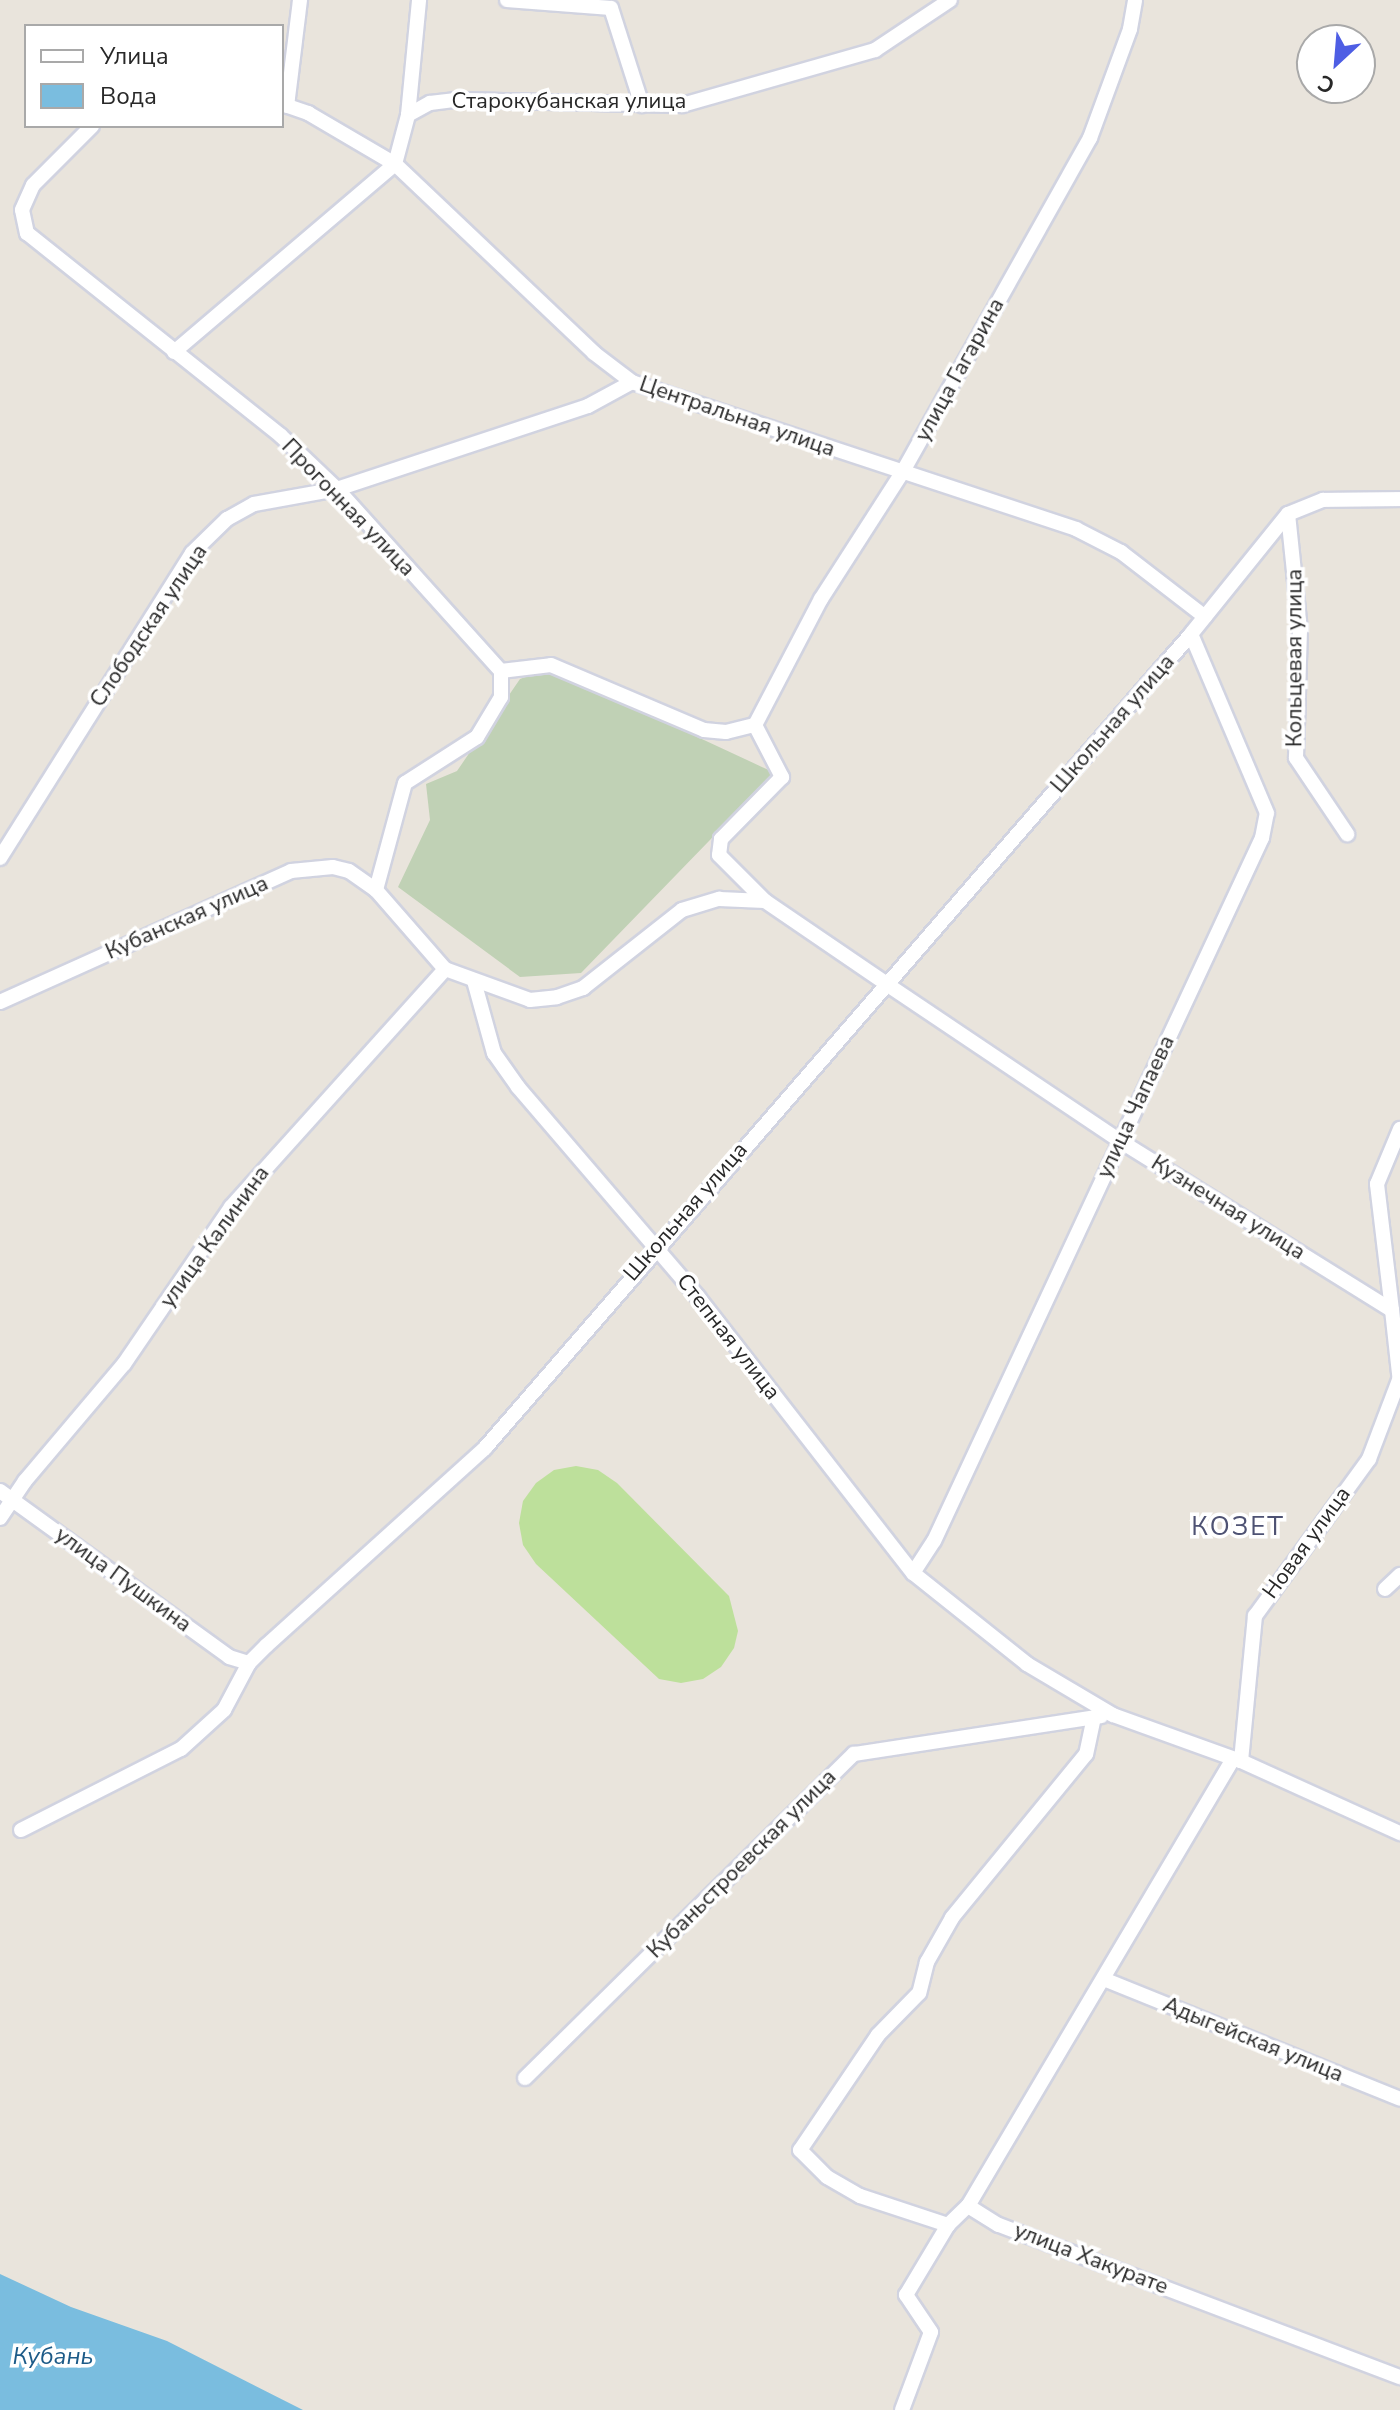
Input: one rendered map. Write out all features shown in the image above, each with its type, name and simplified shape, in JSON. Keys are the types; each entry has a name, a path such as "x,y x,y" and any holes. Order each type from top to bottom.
{"street":[{"path":"284,105 300,0"},
{"path":"174,352 395,164 408,115 419,0"},
{"path":"507,0 609,4 642,105"},
{"name":"Старокубанская улица","path":"408,115 430,103 456,100 682,105 747,90 875,50 950,0"},
{"name":"улица Гагарина","path":"755,725 821,599 902,473 1090,138 1130,29 1135,0"},
{"name":"Центральная улица","path":"284,105 395,164 594,353 632,382 1076,529 1121,552 1205,617"},
{"name":"Прогонная улица","path":"90,128 25,199 27,233 281,436 337,489 501,671"},
{"name":"Слободская улица","path":"0,858 192,553 227,519 254,504 337,489 588,406 632,382"},
{"path":"1288,514 1323,500 1400,499"},
{"name":"Школьная улица","path":"21,1830 181,1749 224,1710 249,1663 485,1448 656,1246 1191,634 1288,514"},
{"name":"Кольцевая улица","path":"1288,514 1300,630 1296,758 1347,834"},
{"name":"улица Чапаева","path":"913,1573 934,1541 1262,838 1267,813 1191,634"},
{"path":"376,890 405,783 477,737 501,697 501,671 543,663 704,730 726,732 755,725"},
{"name":"Кузнечная улица","path":"755,725 782,777 718,847 719,855 765,901 1120,1141 1392,1310"},
{"name":"Кубанская улица","path":"0,1002 291,871 333,867 349,871 376,890 445,969"},
{"path":"445,969 530,1000 557,997 583,988 682,910 719,899 765,901"},
{"name":"улица Калинина","path":"0,1518 6,1495 124,1364 231,1207 445,969"},
{"name":"Степная улица","path":"474,981 494,1053 656,1246 913,1573 1027,1664 1113,1715 1237,1760"},
{"path":"1399,1381 1377,1184 1400,1129"},
{"name":"Новая улица","path":"1237,1760 1255,1616 1369,1459 1399,1381"},
{"name":"улица Пушкина","path":"6,1495 229,1657 249,1663"},
{"path":"1385,1589 1400,1575"},
{"name":"Кубаньстроевская улица","path":"525,2078 854,1754 1113,1715"},
{"path":"948,2225 860,2196 827,2177 800,2150 878,2035 919,1993 927,1962 952,1918 1086,1754 1094,1717"},
{"path":"902,2410 931,2332 906,2295 948,2225 968,2206 1237,1760 1400,1833"},
{"name":"Адыгейская улица","path":"1106,1980 1400,2099"},
{"name":"улица Хакурате","path":"968,2206 999,2225 1400,2377"}],"green space":[{"path":"549,668 775,773 581,973 520,977 398,887 430,820 426,784 457,771 520,679"},
{"path":"576,1466 598,1470 617,1483 729,1596 738,1631 734,1648 721,1667 703,1679 681,1683 659,1679 536,1564 523,1545 519,1523 523,1501 536,1483 554,1470"}],"water":[{"name":"Кубань","path":"0,2274 71,2307 167,2341 303,2410 0,2410"}],"district":[{"name":"КОЗЕТ","path":"1238,1527"}]}
